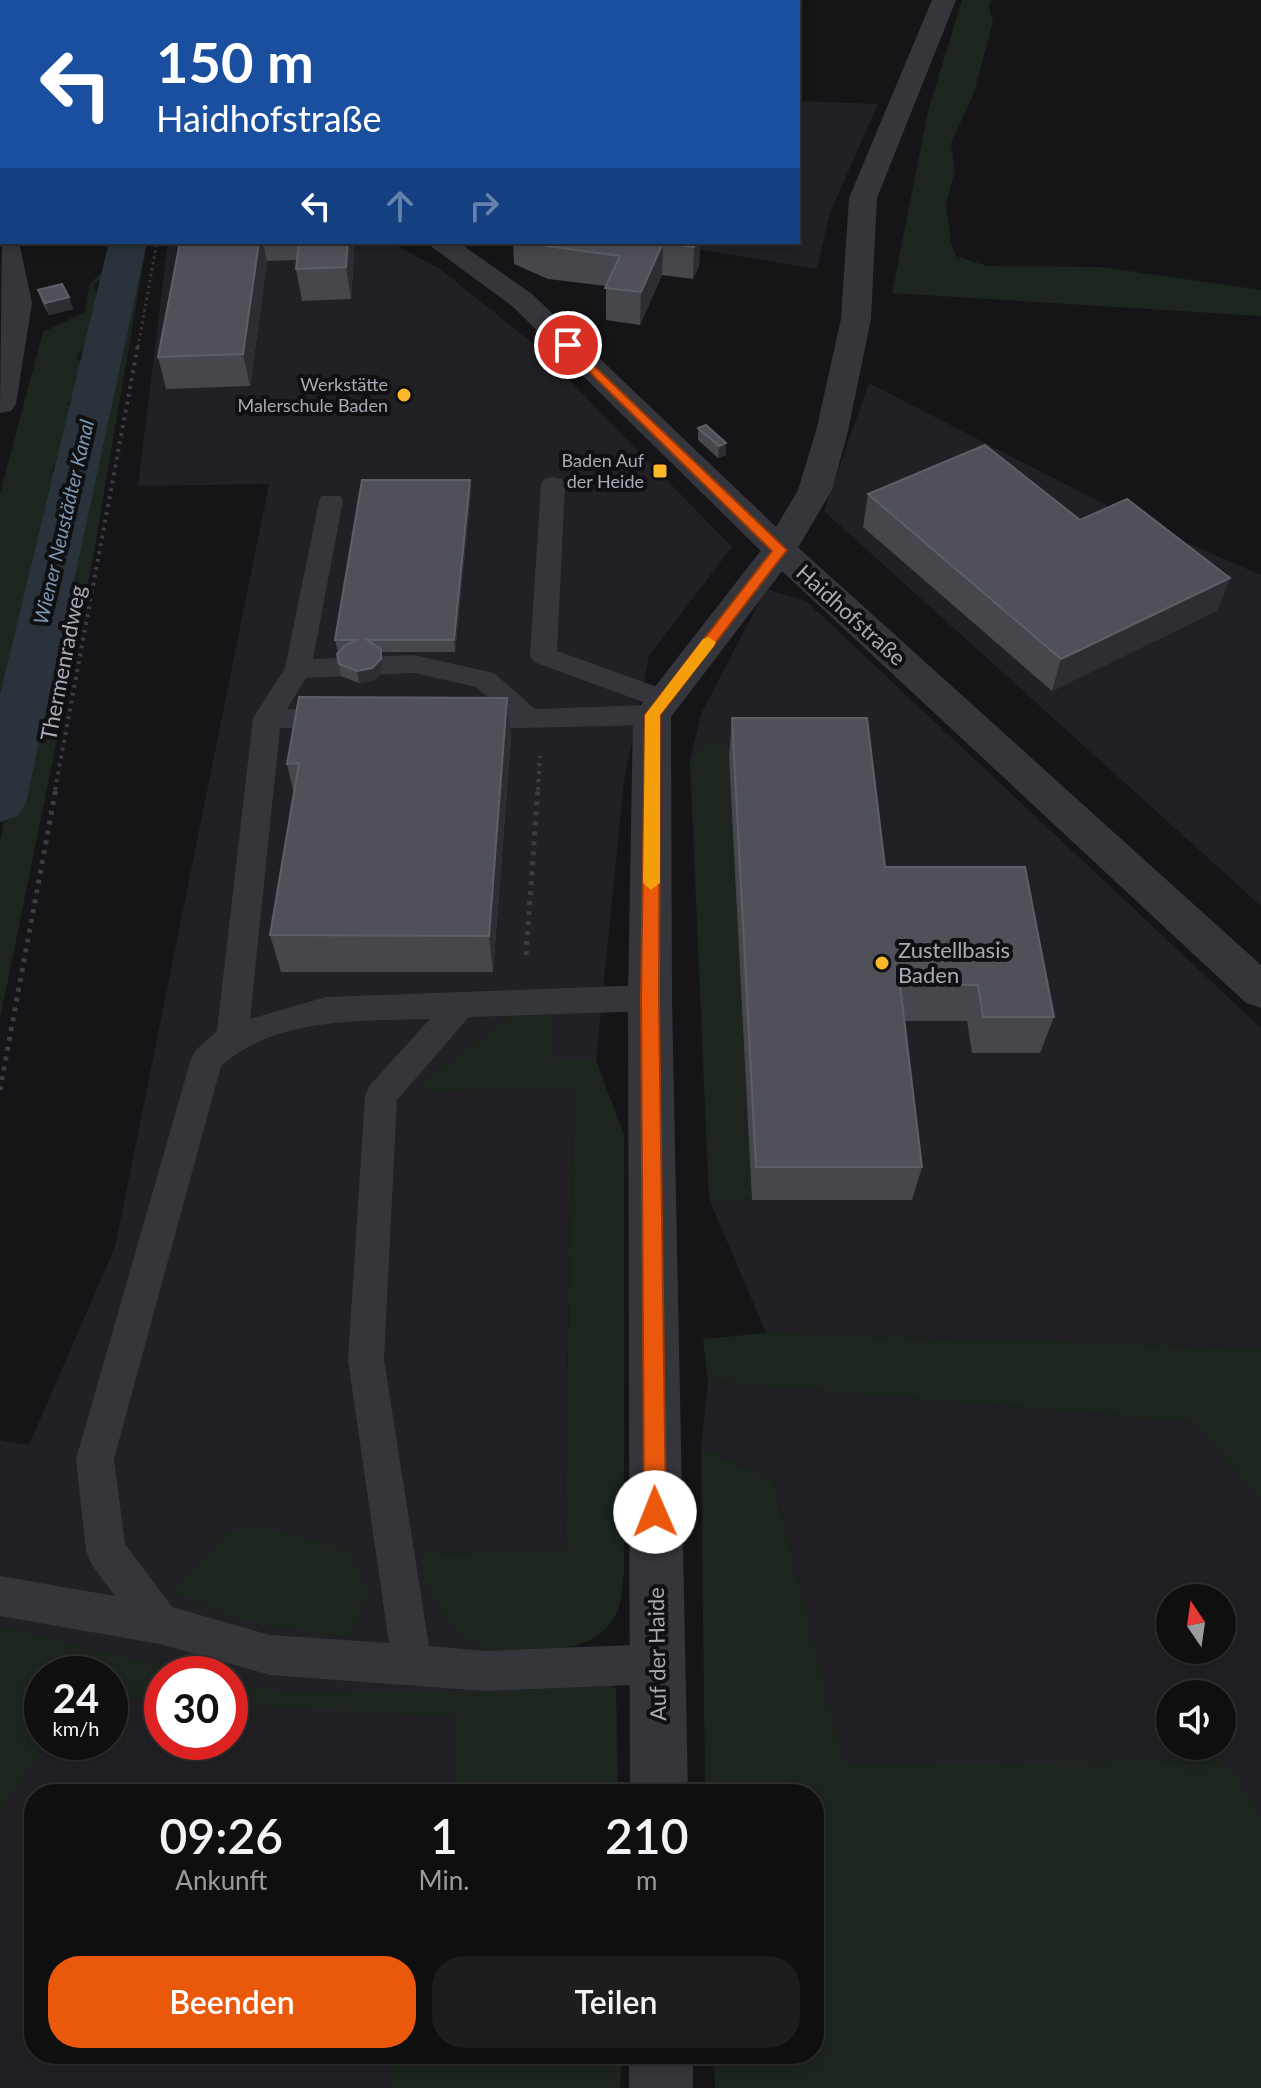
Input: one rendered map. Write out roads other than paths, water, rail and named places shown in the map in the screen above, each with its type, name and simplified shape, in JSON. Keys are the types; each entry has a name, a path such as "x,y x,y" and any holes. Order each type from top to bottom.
{"street":[{"path":"658,707 780,550 815,490 832,431 856,319 863,198 944,0"},
{"path":"0,404 17,303 5,244"},
{"name":"Haidhofstraße","path":"442,244 522,300 780,550 1261,991"},
{"name":"Auf der Haide","path":"658,707 650,998 659,1784"},
{"path":"661,2064 661,2088"}],"lane":[{"path":"553,484 543,656 658,707"},
{"path":"232,1037 267,718 298,669 331,501"},
{"path":"298,669 414,664 429,667 485,680 536,719"},
{"path":"436,719 536,719 658,707"},
{"path":"267,718 359,719"},
{"path":"160,1624 106,1551 95,1459 207,1059 232,1037 326,1010 650,998"},
{"path":"412,1665 366,1360 381,1096 461,1005"},
{"path":"0,1596 160,1624 270,1655 485,1671 658,1664"}],"waterway":[{"name":"Wiener Neustädter Kanal","path":"0,803 128,244"}],"place":[{"name":"Werkstätte Malerschule Baden","path":"404,395"},
{"name":"Baden Auf der Heide","path":"660,471"},
{"name":"Zustellbasis Baden","path":"882,963"}]}
